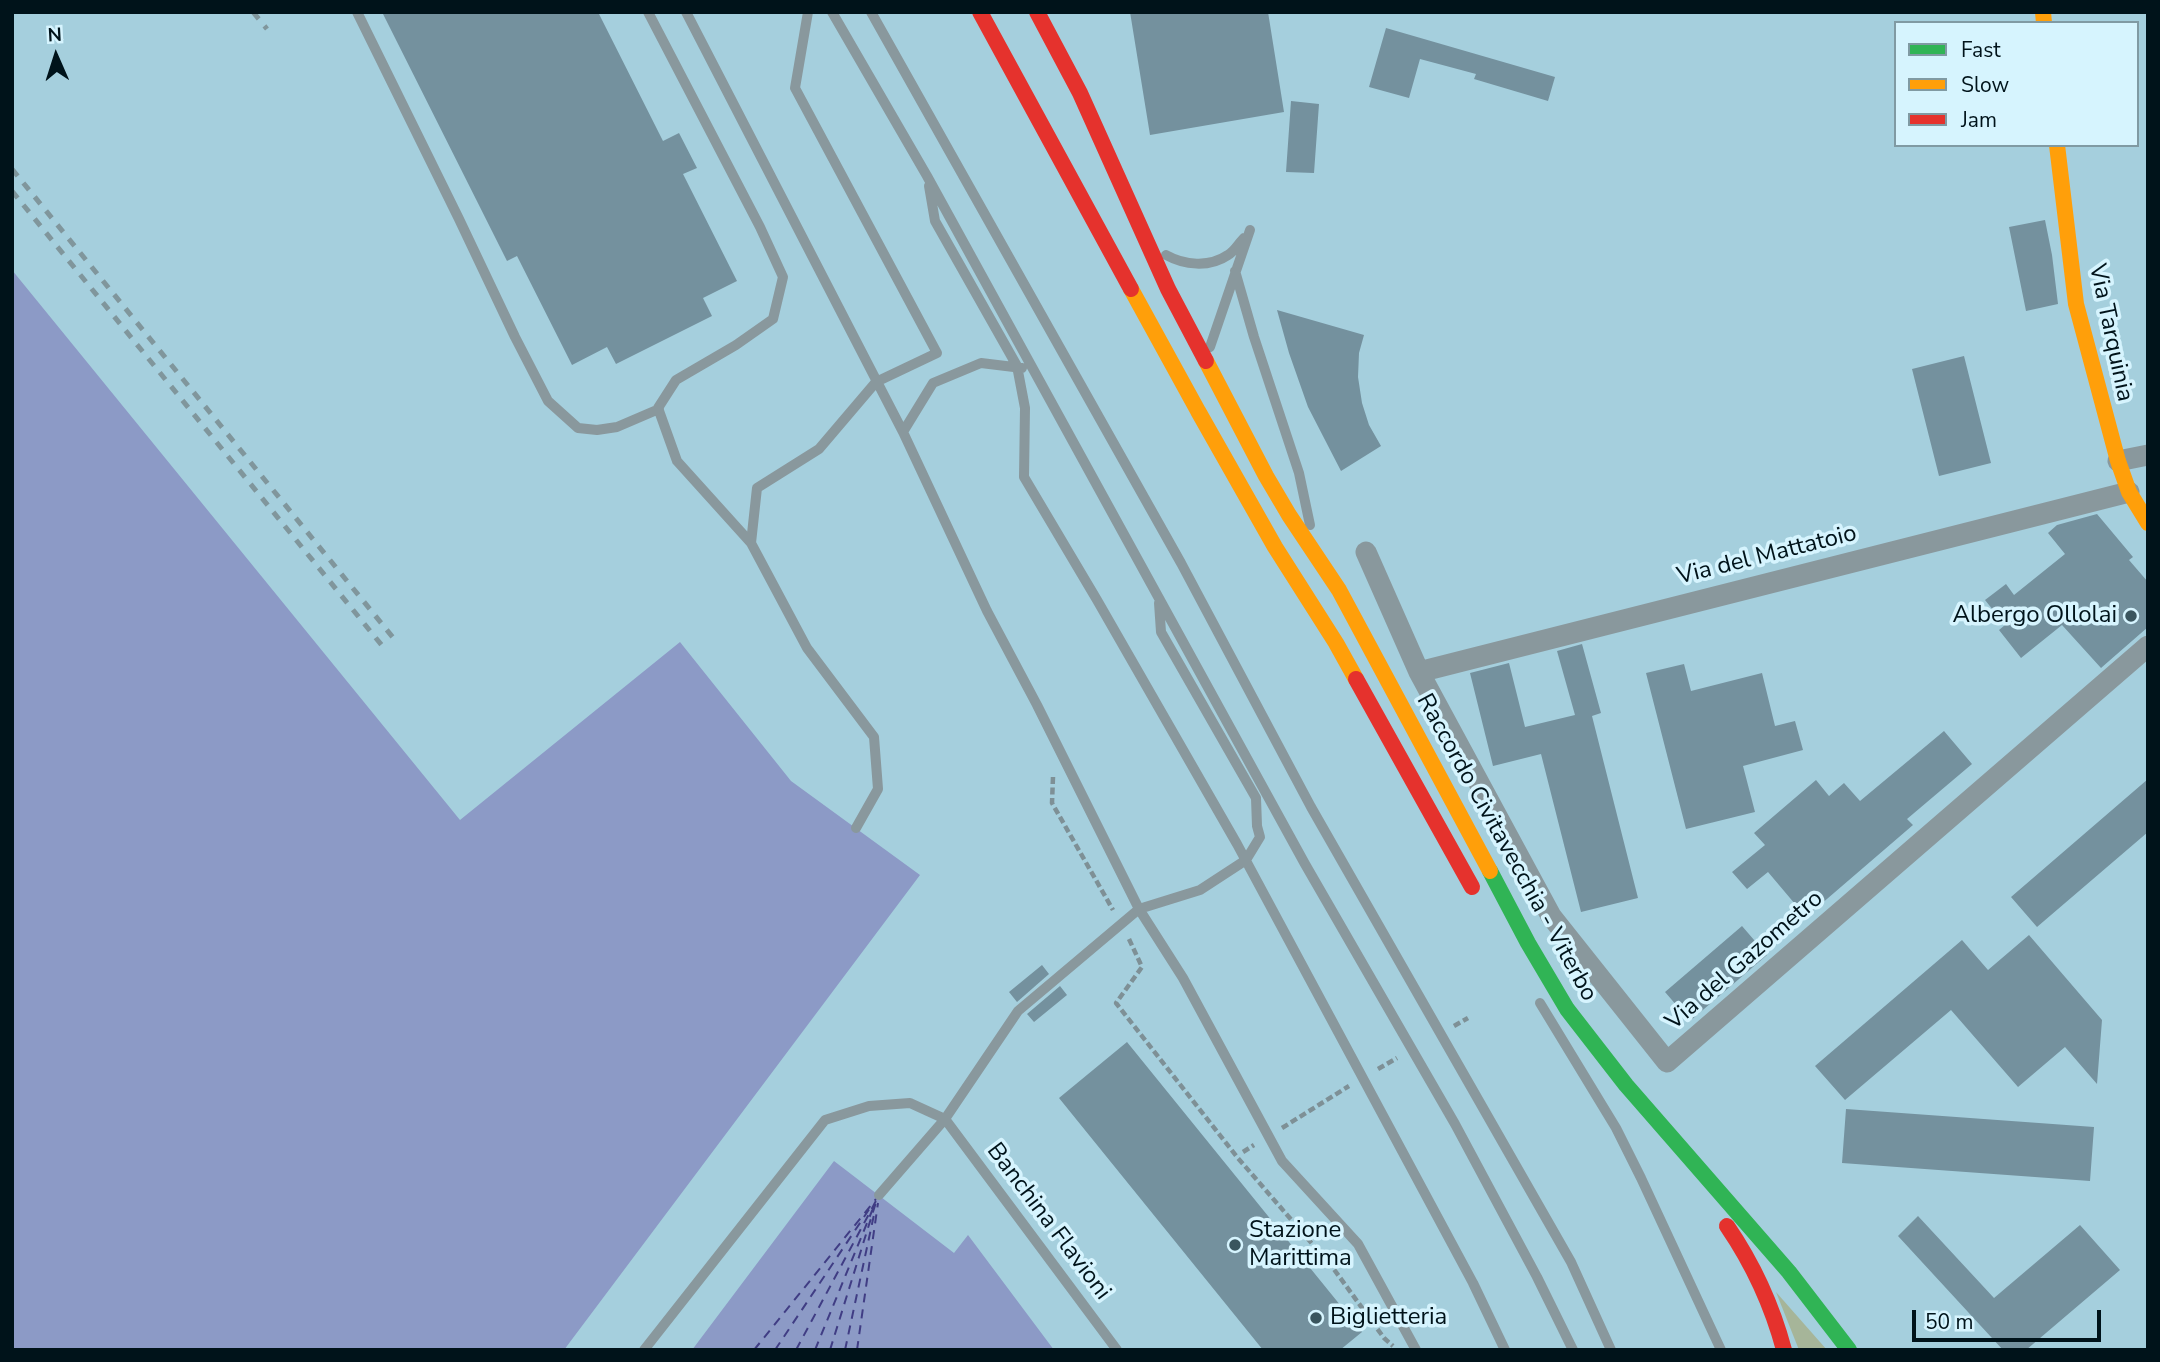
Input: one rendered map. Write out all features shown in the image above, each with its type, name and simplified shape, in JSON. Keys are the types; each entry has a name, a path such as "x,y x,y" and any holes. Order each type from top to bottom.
{"main road":[{"name":"Raccordo Civitavecchia - Viterbo","path":"980,12 1198,411 1275,547 1336,643 1482,905"},
{"name":"Raccordo Civitavecchia - Viterbo","path":"1037,12 1080,93 1204,367 1289,515 1339,590 1528,943 1567,1009 1626,1085 1789,1272 1850,1350"},
{"name":"Via Tarquinia","path":"2057,147 2076,304 2118,461 2129,492 2148,523"},
{"name":"Raccordo Civitavecchia - Viterbo","path":"1537,998 1613,1094 1723,1220 1742,1246 1769,1302 1784,1350"}],"street":[{"path":"2118,461 2148,455"},
{"name":"Via del Mattatoio","path":"1419,672 2129,492"},
{"name":"Via del Gazometro","path":"1366,552 1419,672 1551,916 1667,1062 2148,646"}],"lane":[{"path":"357,12 548,401 578,428 597,430 617,427 659,409 676,380 774,319 783,276 648,12"},
{"path":"686,12 903,432 987,611 1139,909 1184,978 1282,1161 1358,1244 1416,1350"},
{"path":"751,543 757,488 818,449 876,382 937,353 795,88 808,12"},
{"path":"832,12 927,176 1305,864 1455,1124 1573,1350"},
{"path":"871,12 1181,563 1311,807 1571,1262 1611,1350"},
{"path":"927,176 934,221 1017,366 1025,408 1024,477 1246,860 1467,1270 1505,1350"},
{"path":"1147,244 1180,262 1205,263 1228,255 1250,230 1234,271 1204,367"},
{"path":"1234,271 1299,473 1314,552"},
{"path":"903,432 933,383 981,363 1017,366 1034,371"},
{"path":"1198,411 1200,386"},
{"path":"659,409 677,461 751,543 807,648 874,737 878,789 856,828"},
{"path":"879,1195 945,1119 1018,1011 1139,909 1200,890 1246,860 1260,837 1256,798 1161,632 1159,599"},
{"path":"1537,998 1642,1178 1721,1350"},
{"path":"644,1350 825,1121 869,1106 910,1103 945,1119"},
{"name":"Banchina Flavioni","path":"945,1119 1117,1350"}],"green space":[{"path":"1776,1292 1827,1350 1799,1350"}],"water":[{"path":"12,270 460,820 680,642 791,781 920,875 564,1350 12,1350"},
{"path":"834,1161 954,1253 968,1235 1054,1350 692,1350"}],"building":[{"path":"382,12 598,12 663,141 679,133 697,168 683,174 737,281 703,298 712,316 616,364 607,347 572,365 517,256 507,261"},
{"path":"1130,12 1268,12 1284,112 1150,135"},
{"path":"1386,28 1555,77 1548,101 1474,79 1476,74 1420,59 1409,98 1369,87"},
{"path":"1291,101 1319,104 1314,173 1286,172"},
{"path":"2045,220 2058,304 2026,311 2009,227"},
{"path":"1277,310 1364,335 1359,353 1358,377 1369,425 1381,446 1341,471 1308,407"},
{"path":"1964,356 1991,463 1939,476 1912,369"},
{"path":"2097,514 2133,557 2129,560 2148,582 2148,627 2101,668 2062,625 2021,658 1999,630 2005,625 1985,600 2006,584 2014,595 2065,554 2048,533 2057,525"},
{"path":"1582,644 1601,713 1592,716 1638,898 1581,912 1541,754 1493,766 1470,673 1509,663 1525,727 1575,715 1557,651"},
{"path":"1684,664 1691,691 1762,673 1775,726 1795,721 1803,750 1743,766 1755,812 1686,829 1646,673"},
{"path":"1944,731 1972,764 1907,819 1913,825 1806,917 1768,872 1747,889 1732,872 1765,845 1754,833 1816,780 1829,796 1844,783 1860,801"},
{"path":"2148,779 2148,832 2037,927 2011,897"},
{"path":"1742,926 1767,955 1690,1021 1665,992"},
{"path":"2029,935 2102,1020 2097,1084 2065,1047 2018,1087 1951,1010 1845,1100 1815,1066 1962,940 1988,970"},
{"path":"1042,965 1049,974 1017,1002 1009,992"},
{"path":"1060,986 1067,995 1034,1022 1027,1014"},
{"name":"Stazione Marittima","path":"1127,1042 1362,1332 1340,1350 1263,1350 1059,1098"},
{"path":"1846,1109 2094,1127 2090,1181 1842,1163"},
{"path":"1918,1216 1994,1298 2080,1225 2120,1270 2026,1350 2003,1350 1898,1236"}],"ferry route":[{"path":"754,1350 876,1199"},
{"path":"796,1350 877,1199"},
{"path":"830,1350 877,1199"},
{"path":"857,1350 878,1203"},
{"path":"775,1350 872,1205"},
{"path":"815,1350 874,1206"},
{"path":"845,1350 875,1210"}],"railway":[{"path":"253,12 267,29"},
{"path":"12,169 395,640"},
{"path":"12,191 384,648"}],"traffic: fast":[{"path":"1490,871 1567,1009 1626,1085 1789,1272 1849,1350"}],"traffic: slow":[{"path":"2043,12 2044,21"},
{"path":"2057,147 2076,304 2118,461 2129,492 2148,523"},
{"path":"1131,289 1198,411"},
{"path":"1206,361 1266,476 1339,590 1490,871"},
{"path":"1198,411 1275,547 1356,679"}],"traffic: jam":[{"path":"980,12 1131,289"},
{"path":"1037,12 1080,93 1168,289 1206,361"},
{"path":"1356,679 1472,887"},
{"path":"1727,1226 1761,1285 1784,1350"}],"place":[{"name":"Albergo Ollolai","path":"2131,616"},
{"name":"Stazione Marittima","path":"1235,1245"},
{"name":"Biglietteria","path":"1316,1318"}]}
